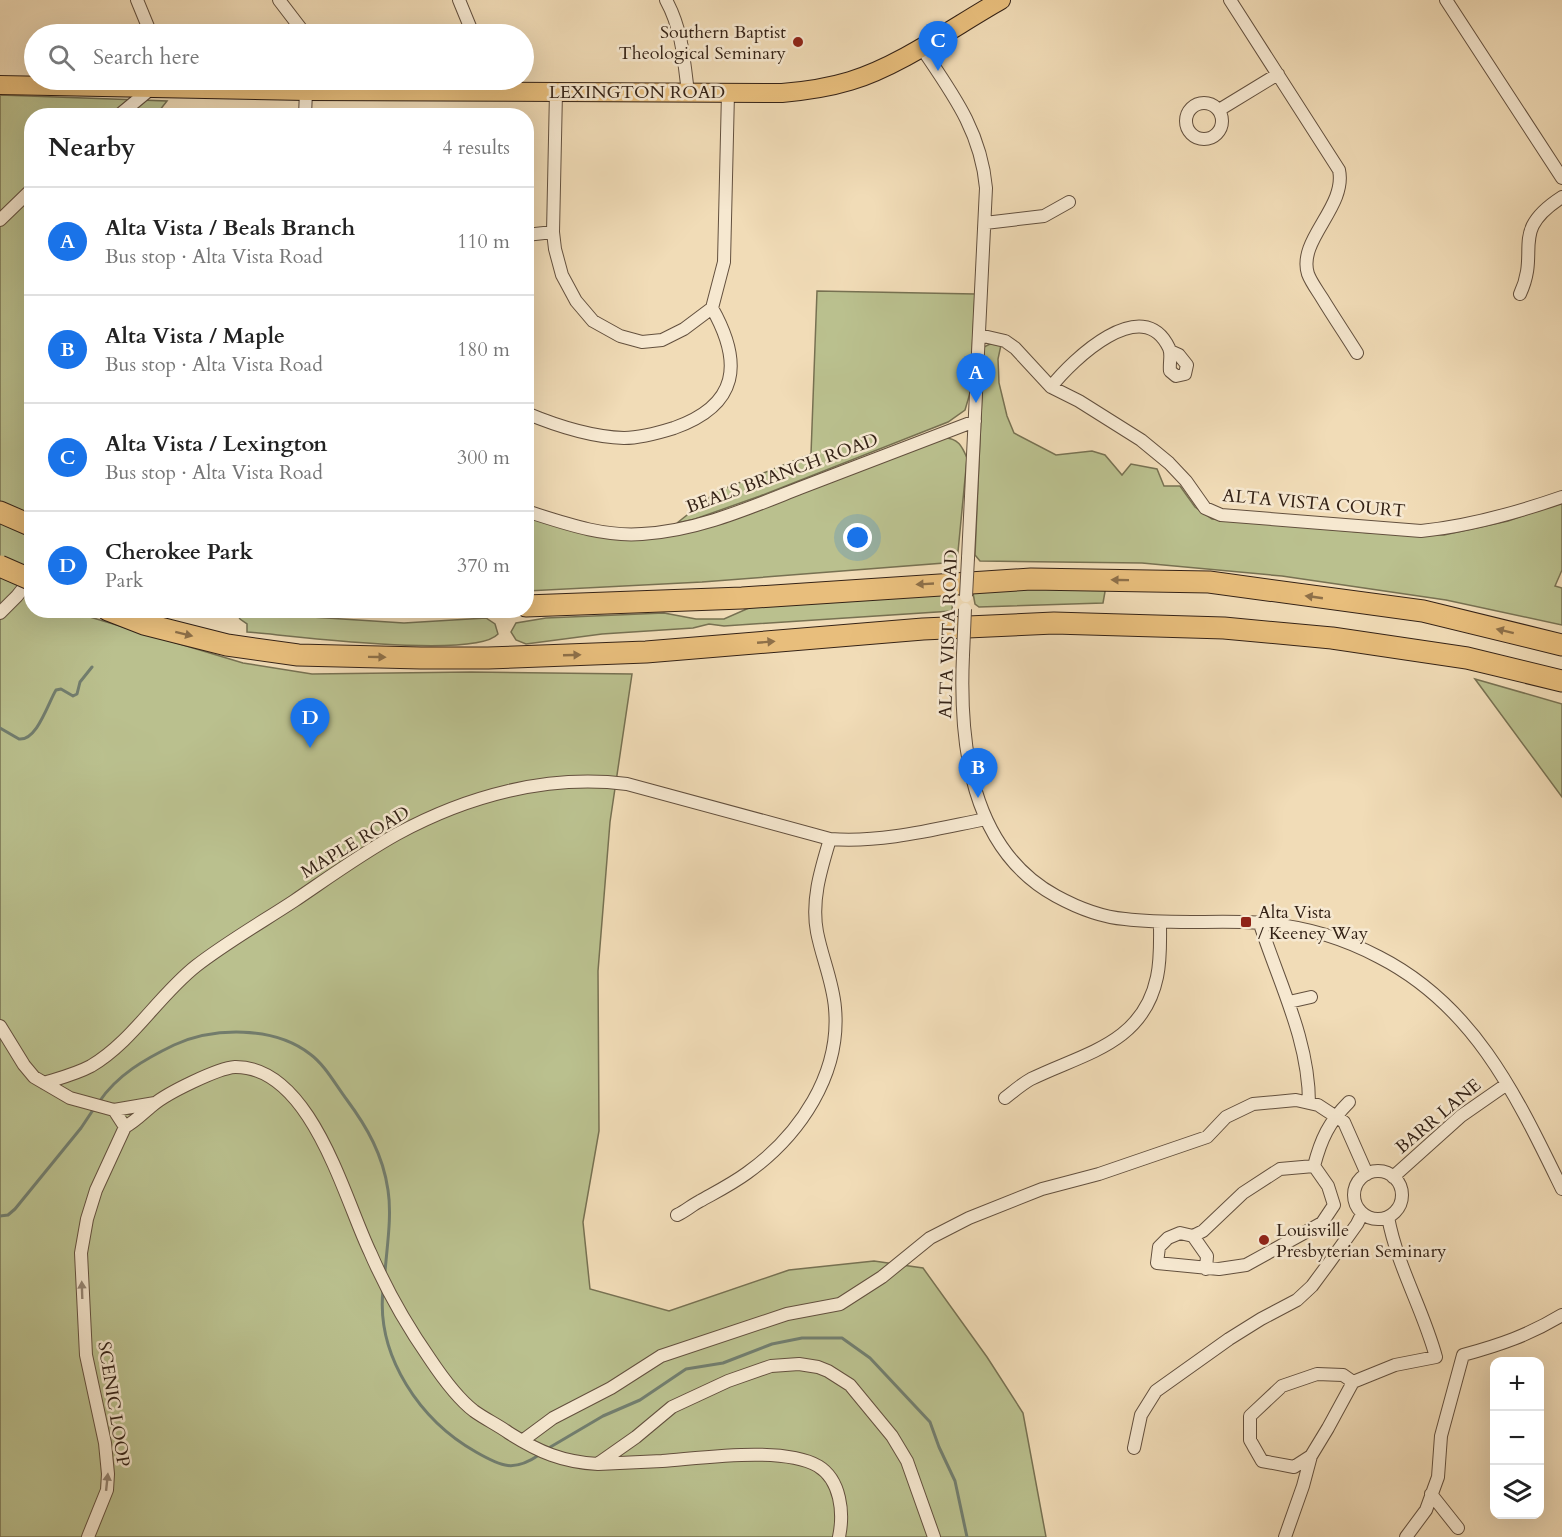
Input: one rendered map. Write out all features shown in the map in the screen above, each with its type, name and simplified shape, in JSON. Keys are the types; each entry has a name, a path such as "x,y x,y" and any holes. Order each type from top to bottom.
{"highway":[{"path":"0,512 24,522"},
{"path":"0,566 24,575"},
{"path":"534,606 742,598 1031,579 1209,582 1423,611 1562,645"},
{"path":"129,618 144,624 239,647 298,655 421,658 489,658 646,652 923,629 1054,623 1224,628 1332,638 1455,656 1562,681"}],"main road":[{"name":"LEXINGTON ROAD","path":"531,90 782,93 820,88 851,81 884,67 1001,0"},
{"name":"LEXINGTON ROAD","path":"0,85 24,85"},
{"name":"LEXINGTON ROAD","path":"285,90 312,90"}],"street":[{"path":"137,0 147,24"},
{"path":"279,0 297,24"},
{"path":"459,0 469,24"},
{"path":"666,0 680,36 688,93"},
{"path":"1230,0 1339,170 1340,190 1311,246 1306,264 1308,274 1317,290 1357,352"},
{"path":"1446,0 1562,178"},
{"name":"ALTA VISTA ROAD","path":"921,46 964,114 977,142 985,173 985,223 961,692 966,745 978,798 993,837 1015,864 1048,892 1100,915 1124,920 1246,922 1298,928 1354,945 1409,974 1455,1012 1487,1052 1524,1112 1562,1189"},
{"path":"1219,110 1278,74"},
{"path":"128,108 150,90"},
{"path":"305,108 306,91"},
{"path":"556,92 553,232 562,275 576,301 593,321 620,336 642,342 662,340 684,329 712,308 724,262 728,93"},
{"path":"0,220 24,197"},
{"path":"1520,294 1528,274 1527,244 1532,227 1546,208 1562,197"},
{"path":"985,223 1044,216 1069,202"},
{"path":"534,234 553,232"},
{"path":"534,416 577,430 624,438 652,435 669,430 704,414 721,397 731,370 727,339 712,308"},
{"path":"1051,387 1073,362 1122,329 1136,326 1149,328 1164,341 1170,351"},
{"name":"ALTA VISTA COURT","path":"978,336 1005,341 1015,348 1051,387 1079,401 1141,440 1169,463 1205,508 1221,515 1421,531 1451,528 1491,519 1562,497"},
{"name":"BEALS BRANCH ROAD","path":"534,513 587,530 617,534 673,531 767,501 975,421"},
{"path":"0,613 24,588"},
{"name":"MAPLE ROAD","path":"44,1083 92,1065 123,1040 195,967 375,847 415,825 472,801 505,791 544,784 601,781 627,784 830,839 854,841 886,838 986,819"},
{"path":"677,1215 727,1186 762,1162 799,1122 821,1086 832,1055 836,1023 833,993 816,929 815,912 820,872 830,839"},
{"path":"1005,1098 1030,1080 1110,1044 1134,1024 1151,997 1157,978 1160,922"},
{"path":"1260,924 1299,1034 1309,1089 1309,1103"},
{"path":"1289,1002 1311,997"},
{"path":"0,1026 34,1077 83,1103 114,1110 155,1103 225,1068 250,1069 269,1076 287,1090 310,1119 329,1152 371,1256 395,1300 431,1360 463,1401 476,1412 524,1442 559,1459 598,1464 743,1455 803,1461 824,1471 836,1488 841,1510 838,1537"},
{"name":"BARR LANE","path":"1393,1177 1461,1116 1507,1084"},
{"path":"524,1442 554,1418 611,1388 661,1356 787,1314 840,1304 882,1277 930,1238 969,1218 1042,1190 1099,1174 1207,1137 1226,1117 1253,1104 1296,1100 1318,1105 1344,1122 1367,1174"},
{"path":"1314,1166 1321,1140 1335,1116 1349,1102"},
{"path":"114,1110 125,1127 134,1123 155,1103"},
{"name":"SCENIC LOOP","path":"88,1537 107,1490 108,1474 105,1443 86,1355 81,1253 87,1219 96,1190 125,1127"},
{"path":"1314,1166 1328,1186 1334,1205 1322,1223 1246,1265 1206,1269 1157,1263 1159,1247 1168,1238 1180,1233 1193,1236 1203,1231 1243,1193 1280,1168 1314,1166"},
{"path":"1381,1172 1393,1177 1398,1182 1402,1195 1398,1208 1388,1217 1374,1219 1362,1214 1353,1196 1357,1183 1367,1174 1381,1172"},
{"path":"1134,1448 1141,1415 1156,1391 1229,1339 1297,1300 1326,1267 1362,1214"},
{"path":"1285,1537 1304,1486 1311,1456 1353,1382 1395,1365 1436,1357 1406,1278 1388,1217"},
{"path":"1193,1236 1207,1256 1206,1269"},
{"path":"1406,1537 1426,1510 1438,1477 1441,1436 1463,1355 1508,1342 1539,1329 1562,1315"},
{"path":"598,1464 672,1407 728,1381 771,1366 799,1364 818,1367 850,1385 892,1436 907,1461 934,1537"},
{"path":"1311,1456 1294,1467 1262,1461 1250,1440 1250,1416 1282,1386 1317,1374 1343,1375 1353,1382"},
{"path":"1431,1494 1458,1528"}],"green space":[{"path":"0,95 167,101 162,108 24,108 24,571 20,575 24,578 24,618 93,618 243,663 312,674 471,672 632,674 610,822 598,971 599,1131 583,1222 590,1289 669,1311 789,1270 874,1261 923,1268 987,1357 1023,1413 1046,1537 0,1537"},
{"path":"817,291 975,294 970,393 965,410 948,422 760,496 677,523 716,492 811,454"},
{"path":"990,344 1001,345 998,359 999,383 1007,416 1014,433 1056,455 1092,451 1105,455 1122,475 1131,464 1157,469 1164,486 1180,486 1195,507 1212,519 1371,533 1444,535 1508,521 1562,502 1562,570 1555,586 1562,588 1562,625 1446,600 1282,576 1142,563 980,561 975,555 984,347"},
{"path":"944,438 953,439 959,444 967,458 957,562 702,582 534,591 534,517 655,538"},
{"path":"1106,586 1103,603 979,607 975,604 973,593 975,588"},
{"path":"951,588 952,611 724,626 709,624 693,628 602,634 526,644 516,640 511,632 516,623 546,618 664,613 696,619 724,619 758,604"},
{"path":"327,618 404,623 486,618 495,624 498,634 482,642 455,645 379,644 247,632 247,624 240,619"},
{"path":"1475,679 1562,704 1562,797"}],"waterway":[{"path":"0,728 19,739 25,738 37,728 56,690 61,689 73,696 77,694 80,682 92,667"},
{"path":"99,1102 114,1084 142,1062 190,1039 244,1032 279,1038 295,1045 310,1054 325,1069 361,1121 378,1153 386,1177 390,1210 385,1272"},
{"path":"0,1216 8,1215 15,1209 81,1128 95,1107"},
{"path":"383,1290 383,1315 387,1339 395,1363 406,1384 437,1423 476,1452 501,1464 508,1466 522,1464 539,1455"},
{"path":"547,1449 603,1416 640,1400 686,1369 723,1363 772,1344 802,1338 842,1338 870,1358 930,1422 955,1481 967,1537"}],"place":[{"name":"Southern Baptist Theological Seminary","path":"798,42"},
{"name":"Alta Vista / Lexington","path":"938,71"},
{"name":"Alta Vista / Beals Branch","path":"976,403"},
{"name":"Cherokee Park","path":"310,748"},
{"name":"Alta Vista / Maple","path":"978,798"},
{"name":"Alta Vista / Keeney Way","path":"1246,922"},
{"name":"Louisville Presbyterian Seminary","path":"1264,1240"}]}
